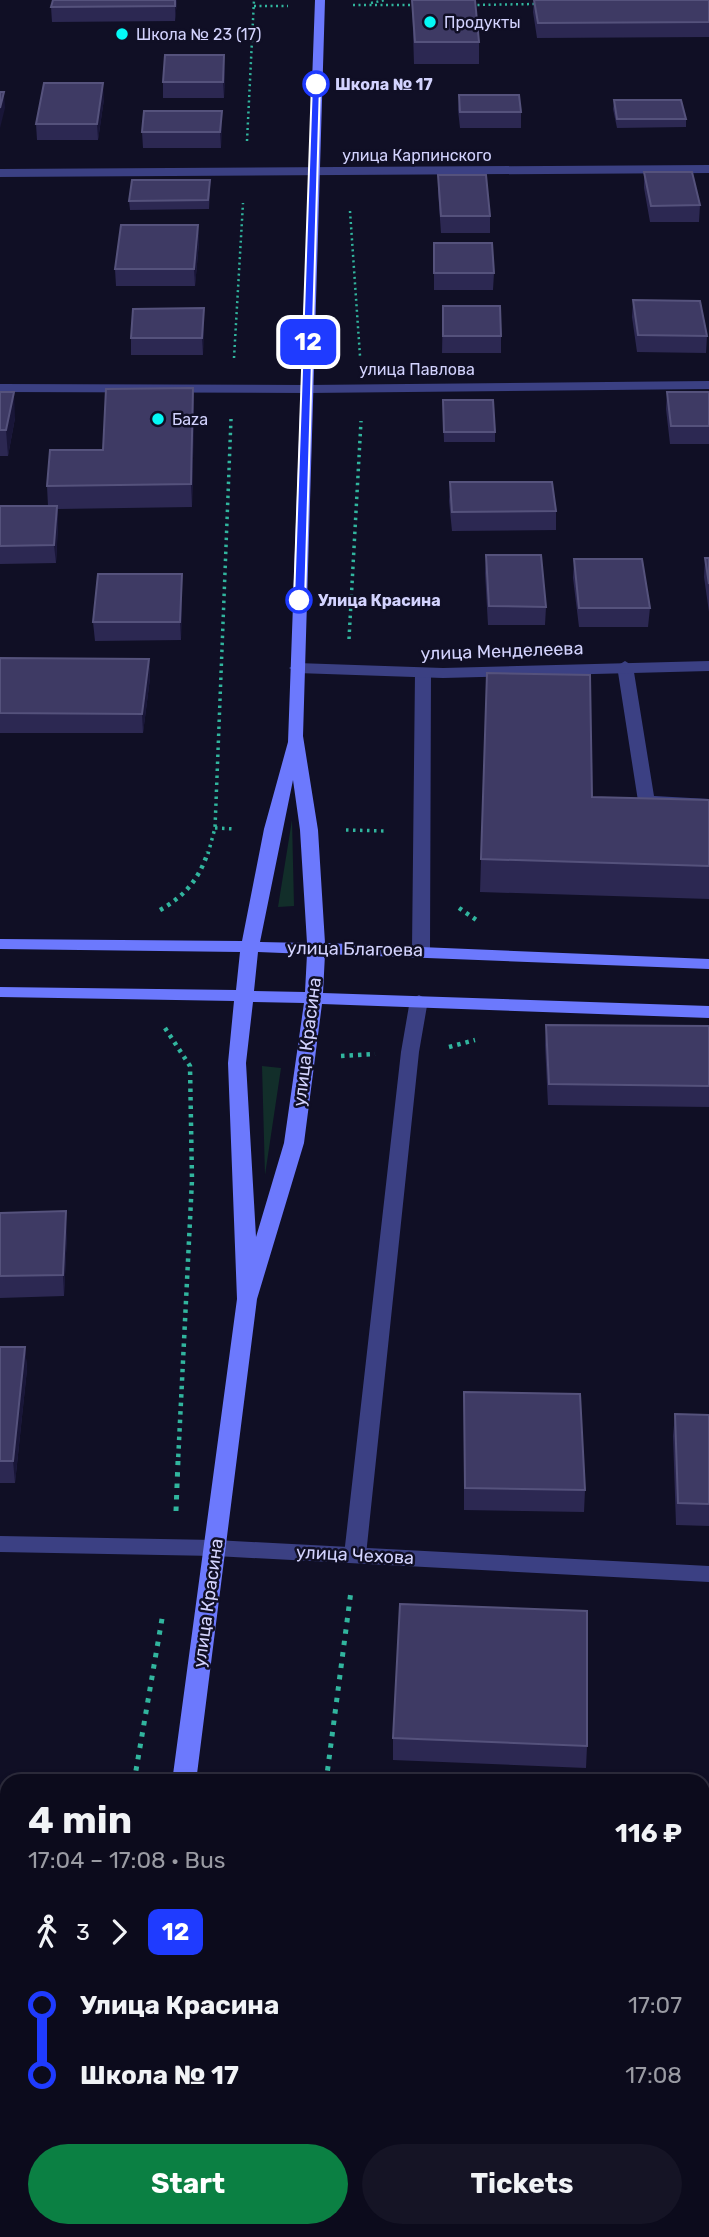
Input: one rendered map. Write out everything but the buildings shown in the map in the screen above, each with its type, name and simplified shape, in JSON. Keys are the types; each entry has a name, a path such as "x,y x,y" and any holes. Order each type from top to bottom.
{"main road":[{"name":"улица Красина","path":"247,1299 294,1143 314,998 316,949 309,830 295,736 319,3"},
{"name":"улица Красина","path":"185,1774 247,1299 237,1063 244,996 250,947 273,829 295,736"},
{"name":"улица Благоева","path":"0,944 421,950 709,964"},
{"path":"0,992 419,1000 709,1012"}],"street":[{"name":"улица Карпинского","path":"0,173 709,169"},
{"name":"улица Павлова","path":"0,388 307,389 709,385"},
{"name":"улица Менделеева","path":"297,668 347,668 423,674 625,666 709,666"},
{"path":"625,666 646,801 709,804"},
{"path":"421,950 423,674"},
{"path":"355,1555 410,1052 419,1000"},
{"name":"улица Чехова","path":"0,1544 215,1548 709,1574"}],"path":[{"path":"148,912 162,910 185,897 206,862 215,828 233,389 254,0"},
{"path":"363,5 385,0"},
{"path":"254,6 319,3 418,5"},
{"path":"460,5 542,4"},
{"path":"347,171 362,387 347,668"},
{"path":"455,905 484,924"},
{"path":"135,1774 174,1547 192,1180 190,1066"},
{"path":"327,1774 355,1555"}],"green space":[{"path":"292,820 294,906 278,907"},
{"path":"262,1066 281,1068 265,1175"}],"bus line":[{"name":"12","path":"299,600 316,84"}],"place":[{"name":"Продукты","path":"430,22"},
{"name":"Школа № 23 (17)","path":"122,34"},
{"name":"Школа № 17","path":"316,84"},
{"name":"Баza","path":"158,419"},
{"name":"Улица Красина","path":"299,600"}]}
